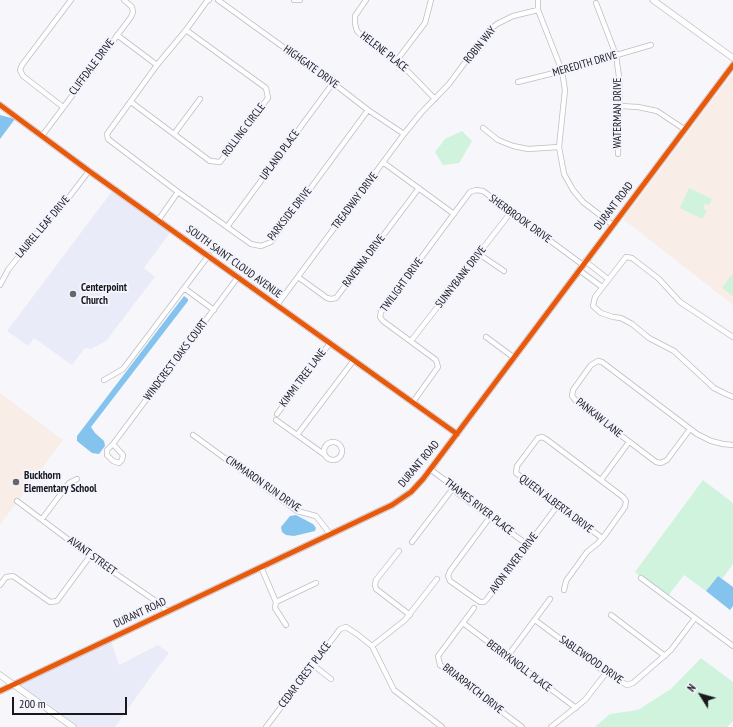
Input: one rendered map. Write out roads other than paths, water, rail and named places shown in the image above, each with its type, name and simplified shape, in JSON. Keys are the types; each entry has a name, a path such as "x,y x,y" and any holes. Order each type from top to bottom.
{"street":[{"path":"63,107 23,76 20,69 71,0"},
{"name":"CLIFFDALE DRIVE","path":"42,136 131,17 133,12 132,7 124,0"},
{"path":"159,219 178,192 108,139 107,134 157,65 186,30 207,1 210,0"},
{"name":"HIGHGATE DRIVE","path":"218,0 368,110 404,134"},
{"path":"294,0 300,0"},
{"name":"HELENE PLACE","path":"366,0 355,16 354,24 357,31 361,36 397,60 435,99"},
{"path":"397,60 425,23 431,0"},
{"path":"538,0 538,10 562,71 565,90 559,147 564,174 573,190 583,202 613,225"},
{"path":"653,0 733,58"},
{"name":"WATERMAN DRIVE","path":"596,3 616,55 620,84 618,154"},
{"name":"ROBIN WAY","path":"435,99 450,84 489,30 513,16 538,10"},
{"name":"ROLLING CIRCLE","path":"131,102 210,162 220,162 268,98 266,88 186,30"},
{"path":"117,35 157,65"},
{"name":"MEREDITH DRIVE","path":"518,82 652,45"},
{"name":"DURANT ROAD","path":"0,691 330,534 403,498 415,488 733,65"},
{"name":"UPLAND PLACE","path":"227,227 333,83"},
{"path":"174,134 200,99"},
{"name":"TREADWAY DRIVE","path":"277,305 384,163 404,134 435,99"},
{"name":"SOUTH SAINT CLOUD AVENUE","path":"0,106 457,434"},
{"path":"620,106 638,107 657,111 684,130"},
{"name":"PARKSIDE DRIVE","path":"178,192 251,244 262,246 271,242 368,110"},
{"path":"483,128 498,140 513,146 528,149 559,147"},
{"path":"384,163 454,214"},
{"name":"LAUREL LEAF DRIVE","path":"0,285 8,270 46,222 69,197 89,170"},
{"name":"RAVENNA DRIVE","path":"298,277 327,298 336,298 419,188"},
{"name":"SHERBROOK DRIVE","path":"454,214 470,192 476,190 483,191 583,265"},
{"name":"SUNNYBANK DRIVE","path":"411,341 511,212"},
{"name":"TWILIGHT DRIVE","path":"413,402 438,367 436,360 383,321 380,317 381,312 454,214"},
{"path":"479,254 504,271"},
{"path":"104,380 123,369 209,256"},
{"path":"733,337 680,302 659,279 632,258 626,257 595,296 593,306 601,313 621,318 632,324 649,338 674,351 714,388 733,396"},
{"path":"583,265 608,279"},
{"path":"583,265 602,287"},
{"name":"WINDCREST OAKS COURT","path":"113,444 238,277"},
{"path":"184,288 214,310"},
{"path":"486,337 513,357"},
{"name":"KIMMI TREE LANE","path":"276,414 330,343"},
{"path":"296,435 354,360"},
{"name":"PANKAW LANE","path":"690,429 667,460 656,462 577,402 572,396 573,390 591,365 598,361 602,362 690,429 711,441 733,445"},
{"path":"276,420 330,460 336,460 339,458 342,453 341,447 337,443 329,443 325,448 325,455"},
{"name":"CIMMARON RUN DRIVE","path":"193,435 297,510 316,516 330,534"},
{"name":"QUEEN ALBERTA DRIVE","path":"564,590 566,581 587,552 602,538 626,504 626,501 623,496 546,439 542,437 538,438 517,466 516,473 602,538"},
{"path":"601,480 629,442"},
{"name":"THAMES RIVER PLACE","path":"430,470 528,545"},
{"path":"42,519 69,483 77,479"},
{"path":"412,542 454,487"},
{"name":"AVANT STREET","path":"17,501 90,556 160,604 167,612"},
{"name":"AVON RIVER DRIVE","path":"490,517 450,571 448,576 450,581 480,602 484,602 487,599 558,505"},
{"path":"399,551 376,580 375,586 380,592 410,615"},
{"path":"0,585 6,577 13,576 50,602 58,601 90,556"},
{"path":"261,567 276,602 275,608 286,625"},
{"path":"641,578 733,646"},
{"path":"437,579 410,615 372,646 394,690 442,727"},
{"path":"276,602 316,583"},
{"path":"507,657 550,600"},
{"name":"BRIARPATCH DRIVE","path":"474,608 438,656 440,665 522,727"},
{"path":"611,615 666,656"},
{"name":"SABLEWOOD DRIVE","path":"535,620 606,673 627,685 633,683 666,656 695,618"},
{"name":"BERRYKNOLL PLACE","path":"463,624 576,708"},
{"name":"CEDAR CREST PLACE","path":"266,727 340,629 347,628 372,646"},
{"path":"312,665 331,679"},
{"path":"551,727 586,700 606,673"},
{"path":"0,675 73,727"}],"water":[{"path":"0,115 15,119 0,139"},
{"path":"184,296 188,299 188,301 91,427 104,441 105,446 99,454 92,453 77,441 77,436"},
{"path":"296,515 313,524 316,528 315,531 294,536 286,535 282,532 281,527 290,516"},
{"path":"718,576 733,587 733,606 730,610 706,591"}],"place":[{"name":"Centerpoint Church","path":"73,294"},
{"name":"Buckhorn Elementary School","path":"16,482"}]}
